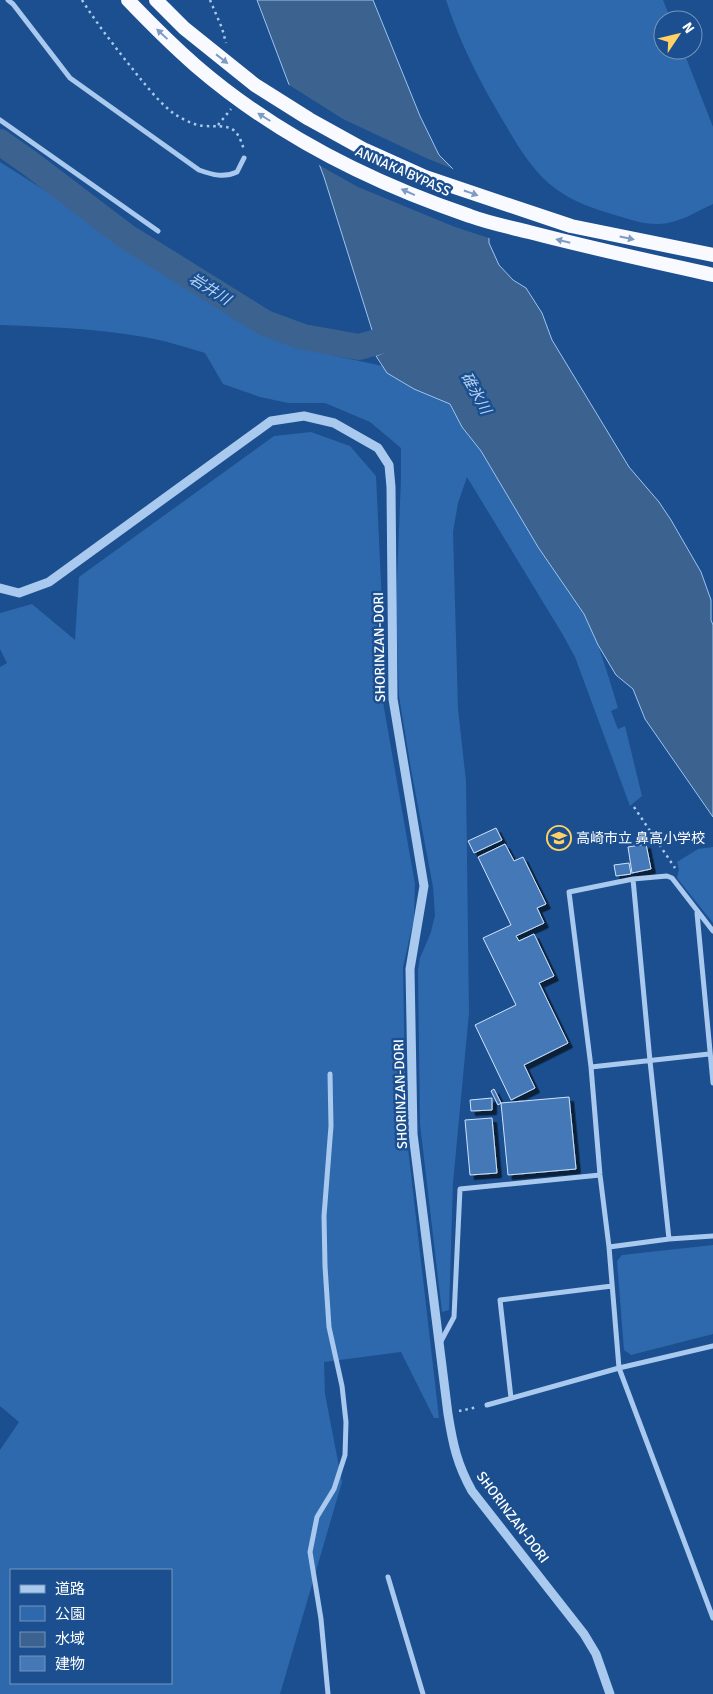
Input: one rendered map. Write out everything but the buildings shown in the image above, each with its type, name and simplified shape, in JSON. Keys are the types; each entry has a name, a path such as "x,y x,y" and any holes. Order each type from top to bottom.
{"highway":[{"name":"ANNAKA BYPASS","path":"128,0 196,66 258,113 350,166 412,194 471,217 568,242 713,275"},
{"name":"ANNAKA BYPASS","path":"156,0 184,28 255,85 309,119 365,150 425,177 571,226 713,255"}],"street":[{"path":"8,0 70,78 199,170 215,175 228,176 237,172 244,158"},
{"path":"0,120 158,231"},
{"name":"SHORINZAN-DORI","path":"0,588 20,593 49,582 271,421 304,416 334,422 378,448 389,465 391,487 393,699 424,886 410,969 413,1134 455,1453 472,1491 584,1634 596,1654 610,1694"},
{"path":"713,931 697,913 672,878 666,876 633,879 569,892 591,1067 619,1368 713,1618"},
{"path":"633,879 669,1239"},
{"path":"697,913 713,1083"},
{"path":"591,1067 709,1054"},
{"path":"328,1694 321,1619 310,1552 317,1517 334,1489 345,1455 346,1422 343,1395 329,1326 325,1266 324,1216 331,1126 330,1074"},
{"path":"440,1344 454,1317 460,1189 600,1175"},
{"path":"609,1247 669,1239 713,1236"},
{"path":"511,1398 500,1300 612,1286"},
{"path":"486,1405 619,1368 713,1346"},
{"path":"388,1577 423,1694"}],"path":[{"path":"82,0 124,58 154,95 173,113 191,123 204,126 218,125 232,129 239,135 245,151 244,158"},
{"path":"634,807 676,869 672,878"},
{"path":"463,1410 486,1405"}],"green space":[{"path":"446,0 663,0 667,10 653,10 653,60 687,60 713,127 713,204 674,222 649,224 592,208 556,189 540,175 527,159 496,109 464,48"},
{"path":"0,162 160,263 247,322 318,352 401,370 450,404 462,427 481,451 538,547 584,614 598,645 618,708 611,711 618,729 625,726 642,796 630,806 575,657 467,477 458,503 453,532 458,709 466,781 469,1013 453,1183 449,1310 442,1312 420,1124 418,970 420,958 431,932 435,915 433,887 399,696 396,607 401,448 370,422 325,403 288,403 260,397 223,384 205,353 164,341 103,331 0,325"},
{"path":"311,432 350,446 376,476 382,604 380,674 384,708 415,884 414,918 403,967 406,1131 439,1418 434,1418 401,1352 324,1362 325,1394 342,1482 280,1694 0,1694 0,1450 19,1422 0,1406 0,667 7,663 0,649 0,613 32,604 75,640 79,577 274,436"},
{"path":"713,847 713,923 677,878 679,869 677,862 698,849"},
{"path":"713,1245 713,1334 631,1355 624,1350 617,1261 622,1255"}],"water":[{"name":"碓氷川","path":"257,0 373,0 420,116 439,155 464,180 489,212 489,243 499,265 513,280 526,288 542,313 552,340 629,467 659,502 701,572 711,600 711,620 713,625 713,817 645,719 633,689 616,675 598,645 584,614 538,547 481,451 462,427 450,404 414,389 387,373 376,356 391,350 384,340 372,330 324,177"}],"pier":[{"path":"286,83 343,119 458,171 492,211 492,239 455,227 358,187 317,164"}],"waterway":[{"name":"岩井川","path":"0,142 127,237 265,323 303,337 359,347 384,340 406,339 418,341"}],"place":[{"name":"高崎市立 鼻高小学校","path":"559,838"}]}
